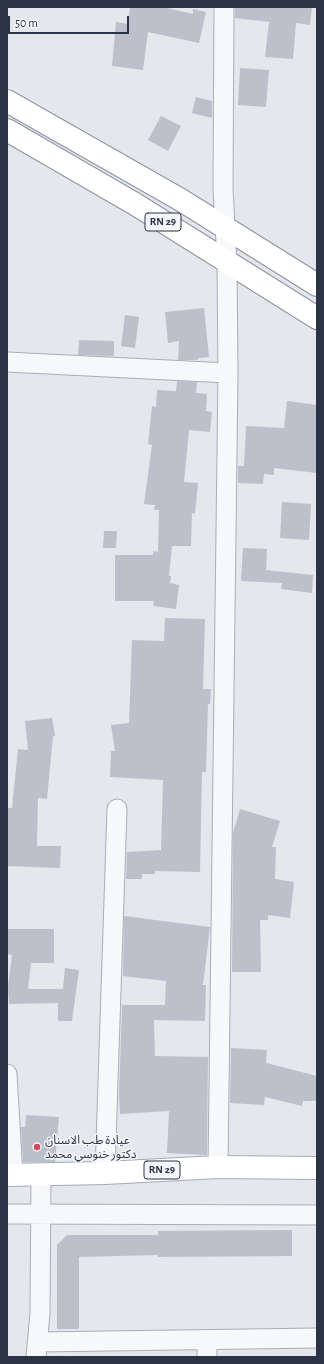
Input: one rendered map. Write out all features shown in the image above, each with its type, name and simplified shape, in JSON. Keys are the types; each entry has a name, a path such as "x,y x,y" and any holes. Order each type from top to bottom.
{"main road":[{"name":"RN 29","path":"7,101 181,200 317,285"},
{"name":"RN 29","path":"7,130 135,204 317,318"},
{"name":"RN 29","path":"10,1175 105,1173 218,1167 317,1168"}],"street":[{"path":"218,1167 228,373 227,262 224,227 224,7"},
{"path":"7,362 228,373"},
{"path":"105,1173 117,809"},
{"path":"7,1074 10,1175"},
{"path":"40,1175 40,1313 37,1350 207,1348 317,1338"},
{"path":"7,1214 317,1215"}],"building":[{"path":"130,7 163,7 193,14 193,9 206,12 199,43 148,32 143,70 112,66 116,22 128,24"},
{"path":"235,7 312,7 310,25 296,23 293,59 265,57 269,22 235,18"},
{"path":"240,68 269,70 266,107 238,105"},
{"path":"196,97 212,101 212,118 192,113"},
{"path":"161,116 181,126 168,151 148,140"},
{"path":"204,308 209,357 198,358 198,360 178,360 179,341 168,343 165,312"},
{"path":"125,315 139,317 135,348 121,346"},
{"path":"79,340 114,341 114,356 78,355"},
{"path":"177,381 197,382 196,393 207,394 206,411 212,412 210,432 189,430 184,482 198,483 195,514 192,513 191,546 172,546 169,576 171,576 170,583 179,585 176,609 153,606 154,601 115,601 115,555 153,555 153,551 158,552 159,510 154,510 155,505 144,504 152,445 148,444 152,406 156,407 157,390 176,391"},
{"path":"287,401 317,405 317,473 274,468 274,475 264,474 263,484 238,483 238,466 244,466 246,426 284,428"},
{"path":"282,502 311,504 309,540 280,538"},
{"path":"104,531 117,531 116,548 103,548"},
{"path":"243,548 267,549 266,570 313,575 312,593 281,589 282,583 241,581"},
{"path":"165,618 205,619 203,689 211,689 210,704 208,704 206,772 202,772 200,872 155,871 155,874 142,874 142,879 126,879 127,852 161,850 163,780 110,777 111,751 115,751 111,725 129,723 132,640 164,641"},
{"path":"52,718 55,736 53,736 47,799 38,798 37,846 61,846 60,868 7,866 8,808 12,808 18,749 28,750 25,721"},
{"path":"240,809 280,821 272,847 276,847 275,879 294,882 290,918 268,915 268,920 260,920 261,972 232,972 233,833"},
{"path":"124,916 210,927 203,985 206,985 205,1021 154,1020 155,1056 208,1057 207,1155 167,1153 169,1111 120,1114 119,1096 122,1005 165,1005 166,981 123,976"},
{"path":"7,929 54,929 54,963 31,963 28,989 63,989 65,968 79,970 72,1021 58,1021 58,1003 9,1004 8,986 12,955 7,954"},
{"path":"231,1048 267,1050 266,1063 317,1076 317,1101 303,1101 302,1106 265,1097 264,1105 230,1103"},
{"name":"عيادة طب الاسنان دكتور خنوسي محمد","path":"26,1115 59,1117 55,1162 23,1162 21,1127 25,1127"},
{"path":"292,1230 292,1256 158,1257 158,1255 79,1257 79,1329 57,1329 57,1245 67,1235 158,1235 158,1231"}],"place":[{"name":"عيادة طب الاسنان دكتور خنوسي محمد","path":"37,1147"}]}
